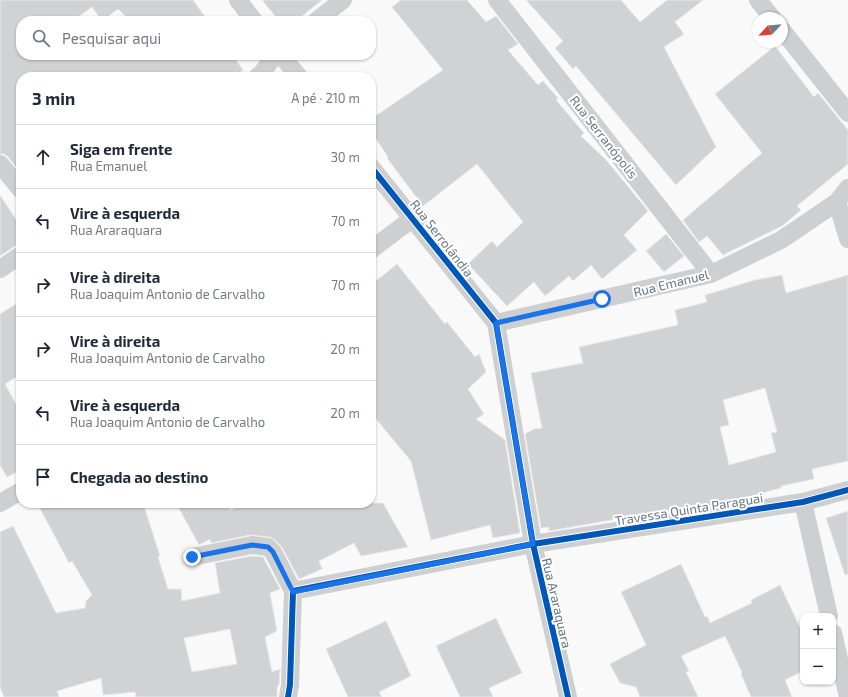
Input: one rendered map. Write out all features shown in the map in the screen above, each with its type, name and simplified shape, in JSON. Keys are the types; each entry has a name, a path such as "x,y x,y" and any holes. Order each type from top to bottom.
{"street":[{"path":"238,0 250,16"},
{"path":"322,16 343,0"},
{"name":"Rua Serranópolis","path":"497,0 711,274"},
{"path":"758,0 767,12"},
{"path":"788,38 848,113"},
{"path":"262,72 271,60"},
{"path":"285,60 294,72"},
{"path":"0,164 16,184"},
{"name":"Rua Serrolândia","path":"376,173 496,323"},
{"name":"Rua Emanuel","path":"496,323 711,274 781,240 837,202 848,188"},
{"path":"837,202 848,239"},
{"path":"376,246 412,218"},
{"path":"0,268 16,258"},
{"name":"Rua Araraquara","path":"496,323 533,544 568,697"},
{"name":"Travessa Quinta Paraguai","path":"293,592 533,544 803,502 848,490"},
{"path":"0,503 16,494"},
{"path":"803,502 828,613"},
{"path":"192,557 252,545 268,547 273,552 293,592 290,685 288,697"},
{"path":"836,646 848,697"}],"building":[{"path":"0,0 193,0 204,16 125,16 118,9 109,16 98,16 92,7 80,16 16,16 16,60 236,60 243,70 240,72 16,72 16,167 8,157 4,154 0,154"},
{"path":"262,0 322,0 302,16 275,16"},
{"path":"401,0 467,0 486,22 496,16 518,44 508,50 538,85 543,81 558,98 556,100 584,133 581,136 607,161 648,211 624,235 637,250 602,279 591,265 573,281 569,276 545,296 534,282 507,306 468,264 492,241 497,247 523,222 477,164 423,206 387,158 388,157 376,139 376,116 443,70 392,7"},
{"path":"526,0 621,0 640,22 667,0 703,0 675,22 684,34 664,47 716,147 676,185 576,66 573,69 555,48 563,41"},
{"path":"772,48 777,48 814,97 818,93 848,130 848,164 797,206 801,210 782,226 723,255 707,236 699,242 683,220 762,153 715,94"},
{"path":"0,195 16,219 16,246 0,256"},
{"path":"666,234 684,256 664,272 646,251"},
{"path":"397,264 445,324 447,322 475,357 479,354 486,372 468,389 484,414 476,419 505,440 520,533 493,538 490,525 431,540 411,461 376,419 376,281"},
{"path":"782,275 786,293 848,275 848,461 812,469 814,479 781,486 781,488 718,505 669,512 668,510 549,531 549,527 541,528 525,434 534,429 542,428 531,373 583,363 579,347 678,325 675,310 707,302 705,295 755,280","holes":["765,388 777,432 771,433 776,452 729,465 720,427 729,425 723,400"]},
{"path":"16,304 16,377 5,384 16,404 16,472 7,477 0,465 0,314"},
{"path":"376,503 383,503 408,547 361,556 354,543 319,561 322,569 299,579 282,547 270,537 250,535 211,543 210,539 199,545 179,508 230,508 231,510 234,508 376,508"},
{"path":"40,508 145,508 160,556 158,557 168,589 181,589 182,601 220,593 215,563 252,556 263,557 280,589 270,593 277,631 265,637 272,672 280,669 277,697 136,697 135,692 103,695 101,678 57,691 59,697 4,697 0,687 0,532 13,526 56,613 85,608 86,601 92,595 72,561 69,563","holes":["230,629 237,664 192,672 184,638"]},
{"path":"848,511 848,574 845,575 826,518"},
{"path":"681,564 705,617 707,616 710,623 752,603 751,600 780,585 800,628 800,672 785,680 792,697 751,697 741,674 742,672 725,636 681,656 689,671 686,672 698,697 640,697 636,687 620,683 610,664 646,645 621,592"},
{"path":"496,618 522,673 489,688 493,697 460,697 436,646"},
{"path":"386,621 411,676 379,692 382,697 348,697 326,649"}],"cycle path":[{"path":"376,173 496,323 533,544 568,697"},
{"path":"288,697 290,685 293,591 533,544 803,502 848,490"}],"route":[{"path":"192,557 252,545 268,547 273,552 293,592 533,544 496,323 602,299"}]}
